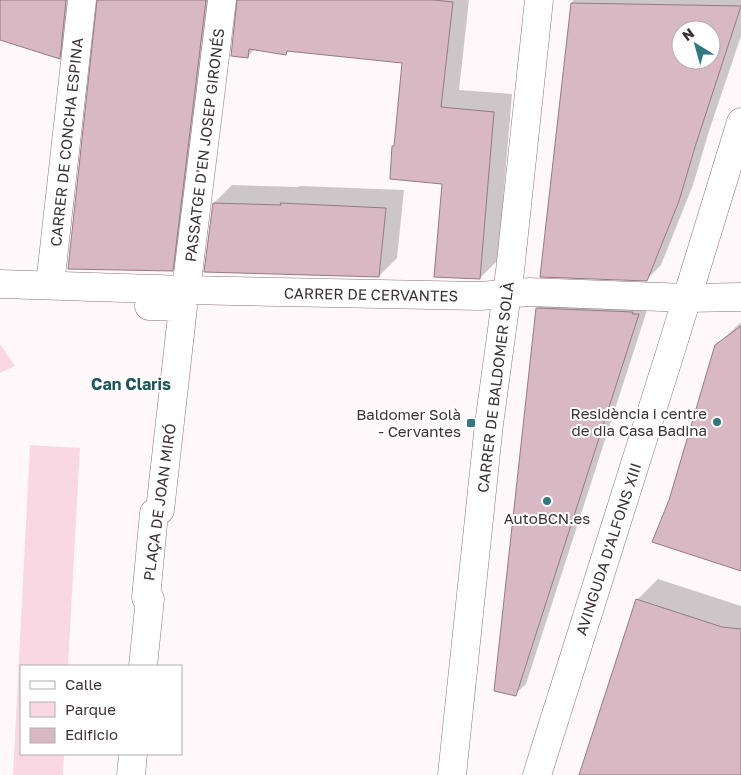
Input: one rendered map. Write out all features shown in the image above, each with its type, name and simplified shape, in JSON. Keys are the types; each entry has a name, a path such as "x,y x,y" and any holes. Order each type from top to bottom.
{"street":[{"name":"CARRER DE CONCHA ESPINA","path":"50,285 82,0"},
{"name":"PASSATGE D'EN JOSEP GIRONÉS","path":"186,290 222,0"},
{"name":"CARRER DE BALDOMER SOLÀ","path":"452,775 488,434 506,294 539,0"},
{"name":"AVINGUDA D'ALFONS XIII","path":"537,775 688,298 741,122"},
{"name":"CARRER DE CERVANTES","path":"0,284 471,296 548,292 688,298 741,297"},
{"name":"PLAÇA DE JOAN MIRÓ","path":"0,302 183,307 160,510 154,513 146,598 150,599 143,665"},
{"path":"131,775 133,755"}],"green space":[{"path":"0,344 15,366 0,373"},
{"path":"30,445 80,448 68,665 20,665 20,755 64,755 63,775 13,775"}],"building":[{"path":"0,0 66,0 60,59 0,40"},
{"path":"97,0 206,0 173,271 68,269"},
{"path":"237,0 434,0 453,2 441,107 494,112 480,279 434,277 442,184 390,179 402,63 287,51 286,55 249,49 248,58 231,56"},
{"path":"571,3 741,6 721,67 721,20 671,20 671,70 720,70 679,201 647,281 540,277"},
{"path":"213,203 281,205 280,203 386,208 379,277 204,272"},
{"path":"536,308 633,312 632,314 639,314 516,696 494,691"},
{"name":"Residència i centre de dia Casa Badina","path":"741,326 741,571 652,542 669,500 715,345"},
{"path":"636,599 722,627 741,629 741,775 579,775"}],"place":[{"name":"Residència i centre de dia Casa Badina","path":"717,422"},
{"name":"Baldomer Solà - Cervantes","path":"471,423"},
{"name":"AutoBCN.es","path":"547,501"}],"district":[{"name":"Can Claris","path":"131,384"}]}
